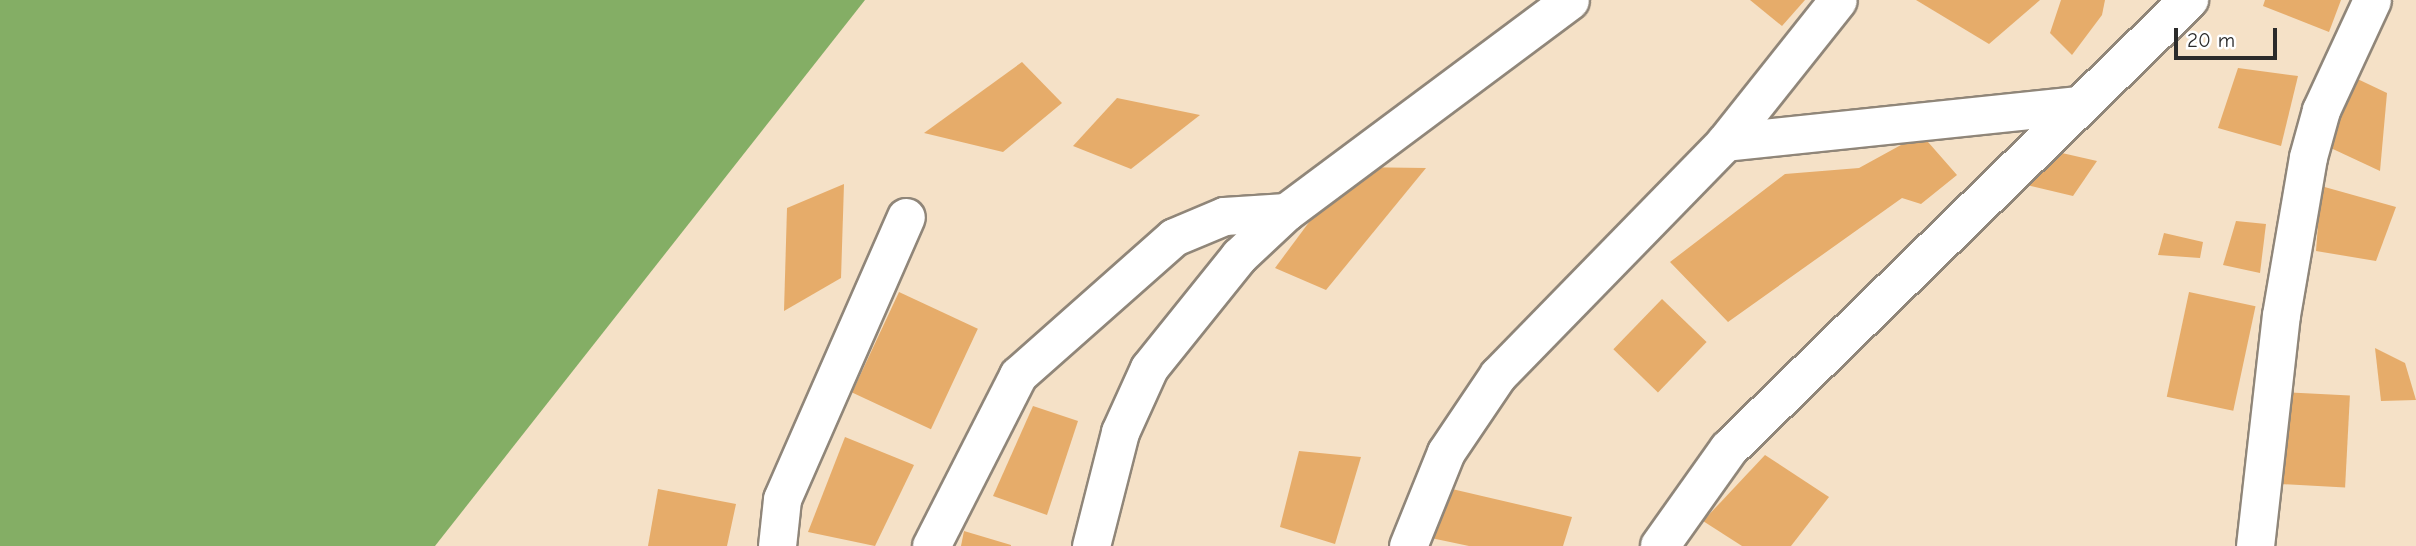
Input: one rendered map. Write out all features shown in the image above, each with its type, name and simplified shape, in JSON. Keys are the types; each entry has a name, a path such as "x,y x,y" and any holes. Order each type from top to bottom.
{"street":[{"path":"1091,546 1120,432 1149,368 1239,256 1286,212 1570,0"},
{"path":"1408,546 1446,452 1498,375 1725,142 1838,0"},
{"path":"1660,546 1729,449 2077,105 2189,0"},
{"path":"2255,546 2281,315 2308,157 2320,110 2372,0"},
{"path":"1725,142 2077,105"},
{"path":"931,546 1018,374 1174,237 1224,216 1286,212"},
{"path":"777,546 782,499 906,217"}],"green space":[{"path":"0,0 865,0 435,546 0,546"}],"building":[{"path":"1750,0 1805,0 1782,26"},
{"path":"1916,0 2040,0 1989,44"},
{"path":"2061,0 2105,0 2102,15 2072,55 2050,33"},
{"path":"2265,0 2341,0 2329,32 2263,6"},
{"path":"1022,62 1062,103 1003,152 924,133"},
{"path":"2238,68 2298,76 2281,146 2218,128"},
{"path":"2347,74 2387,93 2380,171 2320,143"},
{"path":"1117,98 1200,115 1131,169 1073,146"},
{"path":"1921,134 1957,175 1921,204 1902,198 1728,322 1670,262 1785,174 1859,168"},
{"path":"2040,148 2097,161 2073,196 2014,182"},
{"path":"1350,167 1426,168 1326,290 1275,268"},
{"path":"844,184 841,278 784,311 787,208"},
{"path":"2321,186 2396,207 2376,261 2316,251"},
{"path":"2236,221 2266,224 2260,273 2223,265"},
{"path":"2164,233 2203,242 2200,258 2158,255"},
{"path":"899,292 978,329 931,429 852,393"},
{"path":"2189,292 2256,306 2233,411 2167,397"},
{"path":"1662,299 1707,342 1658,392 1613,349"},
{"path":"2375,348 2405,363 2416,400 2381,401"},
{"path":"2282,392 2350,396 2345,487 2277,484"},
{"path":"1033,406 1078,421 1047,515 993,496"},
{"path":"845,437 914,465 875,546 808,532"},
{"path":"1299,451 1361,457 1335,544 1280,527"},
{"path":"1765,455 1829,497 1791,546 1742,546 1703,521"},
{"path":"658,489 736,504 727,546 648,546"},
{"path":"1452,489 1572,517 1563,546 1469,546 1431,538"},
{"path":"964,531 1011,545 1011,546 961,546"}]}
